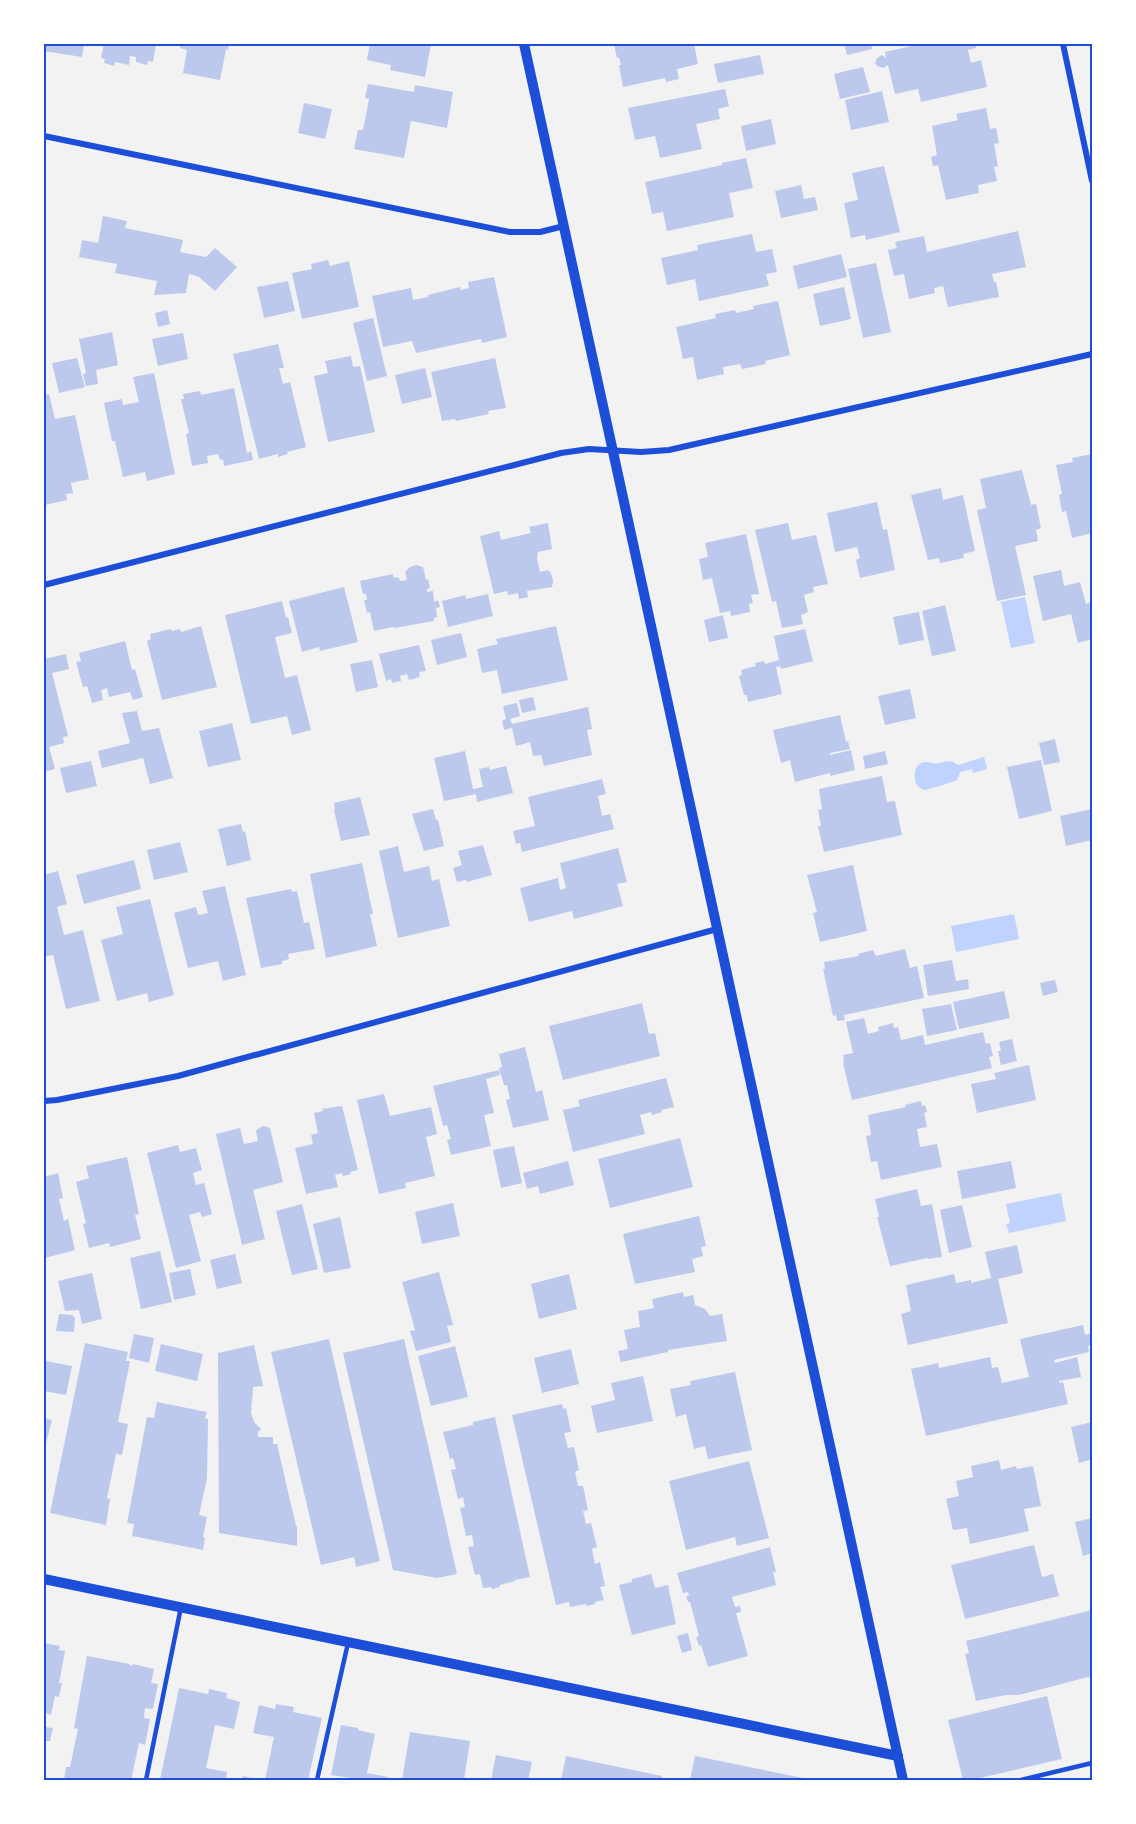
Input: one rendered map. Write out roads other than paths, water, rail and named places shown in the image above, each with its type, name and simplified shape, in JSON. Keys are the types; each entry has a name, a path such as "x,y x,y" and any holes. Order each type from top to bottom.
{"street":[{"path":"524,44 903,1780"},
{"path":"1063,44 1092,182"},
{"path":"44,136 510,232 540,232 564,226"},
{"path":"44,585 561,453 589,449 642,452 669,450 1092,354"},
{"path":"44,1101 178,1076 717,929"},
{"path":"44,1578 898,1756"}],"lane":[{"path":"146,1780 181,1607"},
{"path":"317,1780 348,1642"},
{"path":"1021,1780 1092,1763"}],"water":[{"path":"1025,597 1035,643 1011,648 1001,602"},
{"path":"984,757 987,769 973,773 972,769 960,772 955,781 925,790 921,789 916,782 916,769 921,763 949,761 958,765"},
{"path":"1014,914 1019,939 956,952 951,926"},
{"path":"1061,1193 1066,1221 1009,1233 1006,1224 1010,1223 1006,1204"}]}
